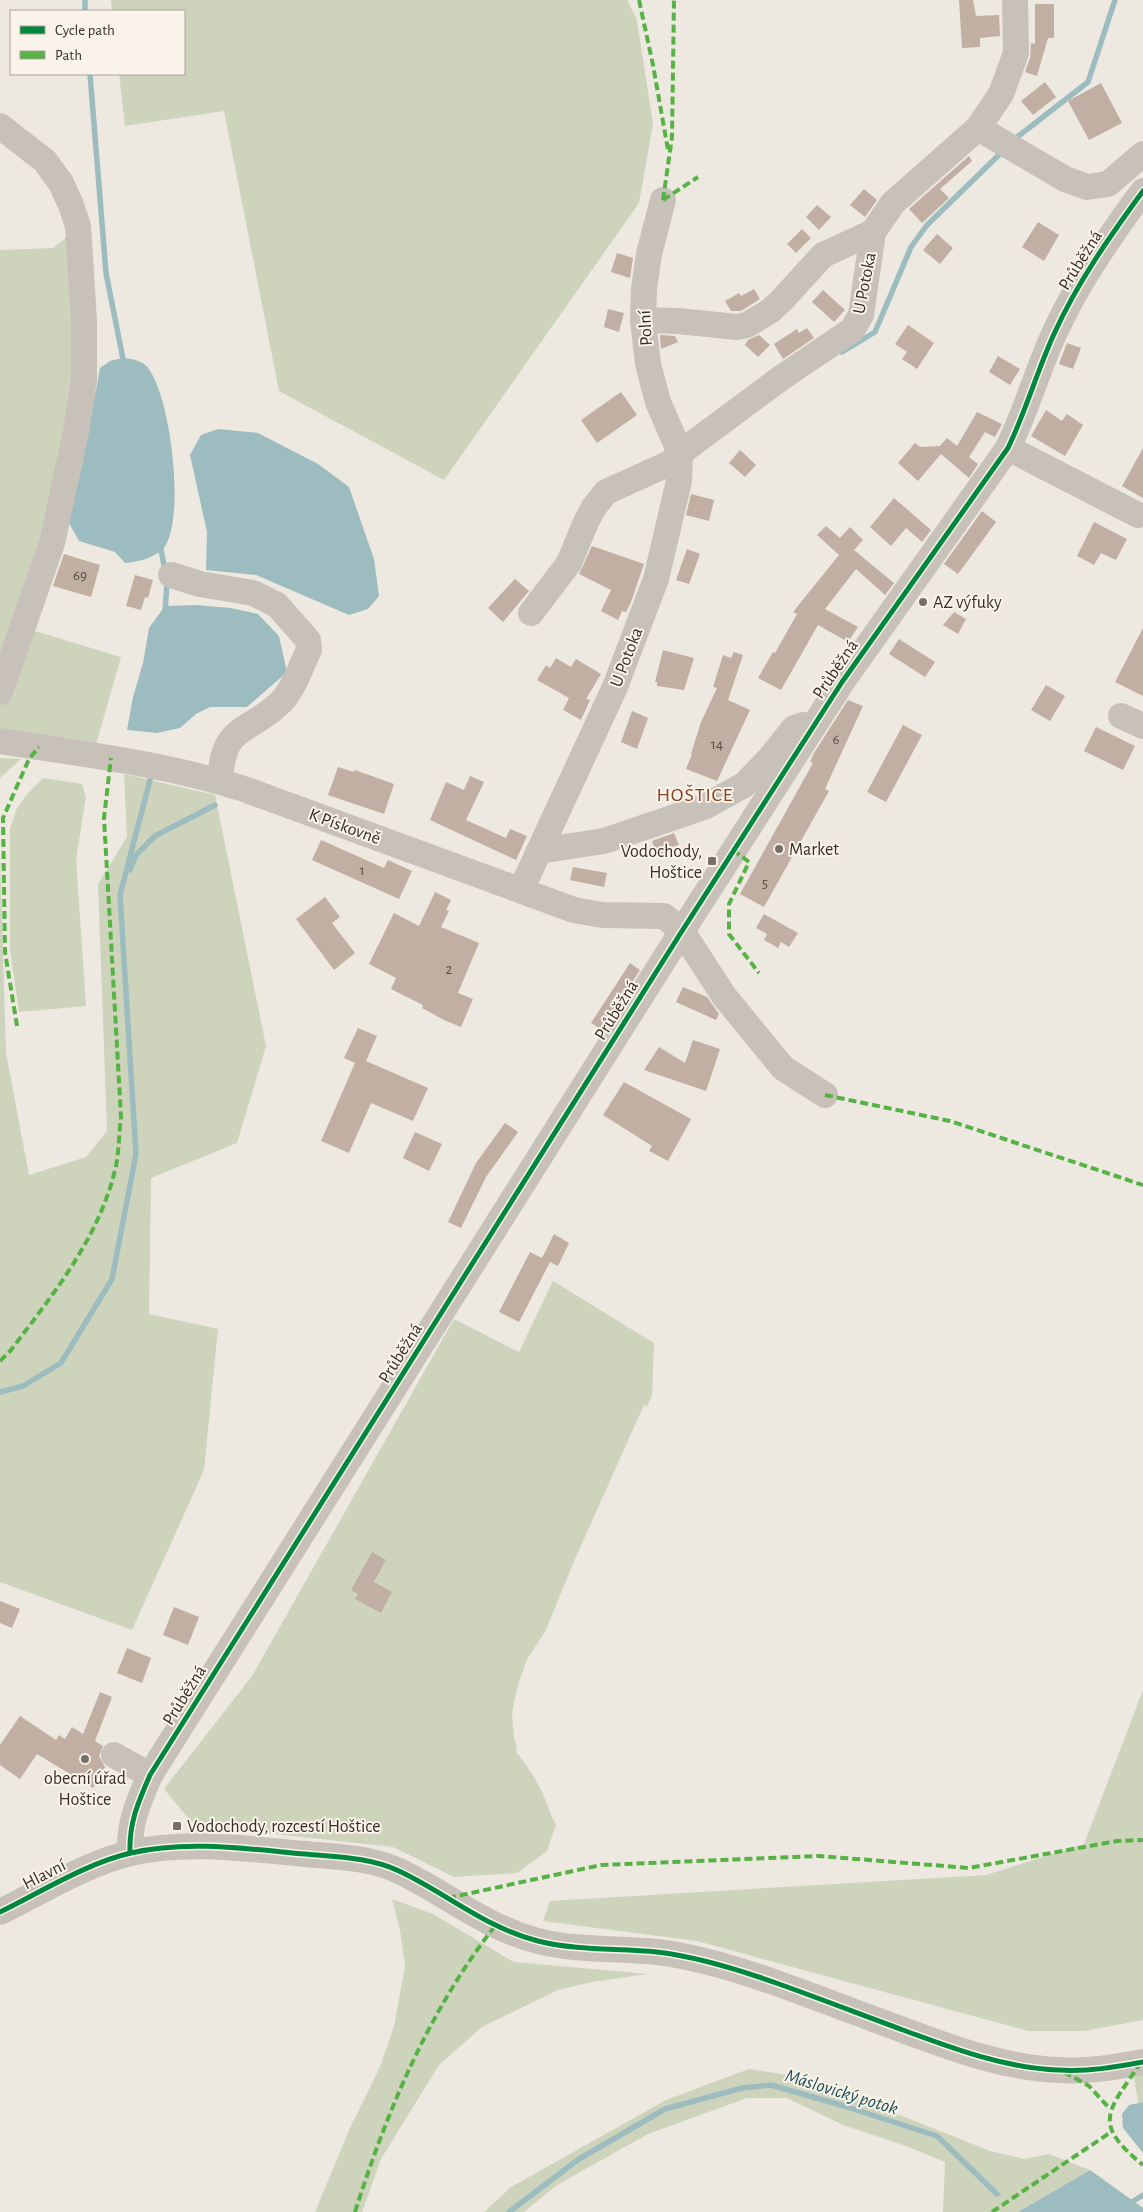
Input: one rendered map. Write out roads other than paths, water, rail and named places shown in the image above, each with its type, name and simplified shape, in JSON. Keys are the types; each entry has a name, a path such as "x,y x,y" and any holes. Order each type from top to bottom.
{"street":[{"name":"U Potoka","path":"531,613 569,563 586,522 594,507 606,492 670,463 680,453 781,378 852,330 861,315 874,232 893,202 978,128 1001,94 1016,53 1015,0"},
{"path":"0,126 45,161 60,183 71,205 78,226 84,321 82,389 76,432 52,543 0,692"},
{"path":"978,128 1065,179 1087,187 1108,184 1143,154"},
{"name":"Průběžná","path":"130,1853 130,1832 134,1812 150,1776 682,931 842,682 1008,448 1022,418 1065,309 1135,216 1143,190"},
{"name":"Polní","path":"663,200 649,254 644,289 643,320 648,364 658,402 680,453"},
{"path":"643,320 678,321 737,327 747,325 782,300 823,255 874,232"},
{"path":"1008,448 1138,515"},
{"name":"U Potoka","path":"521,890 615,687 656,579 679,481 680,453"},
{"path":"171,575 200,584 253,593 277,605 308,640 309,645 289,691 282,701 240,730 230,740 223,752 220,781"},
{"path":"539,851 604,841 704,807 744,785 770,758 794,728 804,725 813,727"},
{"name":"K Pískovně","path":"0,741 195,774 220,781 574,910 602,915 664,916 682,931 724,996 783,1068 825,1095"},
{"path":"114,1755 150,1776"},
{"name":"Hlavní","path":"0,1912 80,1871 130,1853 179,1847 238,1848 345,1858 374,1863 397,1870 494,1926 537,1941 562,1946 657,1952 706,1961 784,1986 959,2050 1008,2064 1062,2070 1102,2069 1143,2062"}],"water":[{"path":"122,358 139,361 144,364 154,377 162,399 168,427 173,457 175,488 174,515 169,538 161,551 143,560 125,563 115,552 79,541 68,521 82,465 100,368 110,361"},
{"path":"218,429 258,433 318,464 349,487 374,559 379,596 368,609 349,615 256,575 206,570 207,532 190,455 201,435"},
{"path":"195,605 231,608 258,614 279,636 287,672 247,707 210,707 196,714 180,728 157,733 127,730 133,697 143,663 149,628 165,606"},
{"path":"1143,2102 1143,2153 1123,2128 1122,2114 1129,2105"},
{"path":"1090,2170 1143,2208 1143,2212 1018,2212"}],"waterway":[{"path":"85,0 85,10"},
{"path":"1012,141 1088,82 1115,0"},
{"path":"90,75 106,273 124,364"},
{"path":"842,352 875,332 911,247 927,225 1004,150"},
{"path":"160,545 165,570"},
{"path":"165,612 167,582"},
{"path":"0,1392 23,1386 61,1363 112,1279 136,1154 120,895 150,780"},
{"path":"130,870 136,855 155,836 215,805"},
{"name":"Máslovický potok","path":"509,2212 579,2159 665,2109 742,2088 771,2085 937,2136 997,2194"},
{"name":"Máslovický potok","path":"1116,2212 1143,2195"}],"place":[{"name":"AZ výfuky","path":"923,602"},
{"name":"Market","path":"779,849"},
{"name":"Vodochody, Hoštice","path":"712,861"},
{"name":"obecní úřad Hoštice","path":"85,1759"},
{"name":"Vodochody, rozcestí Hoštice","path":"177,1826"}],"district":[{"name":"HOŠTICE","path":"695,794"}]}
